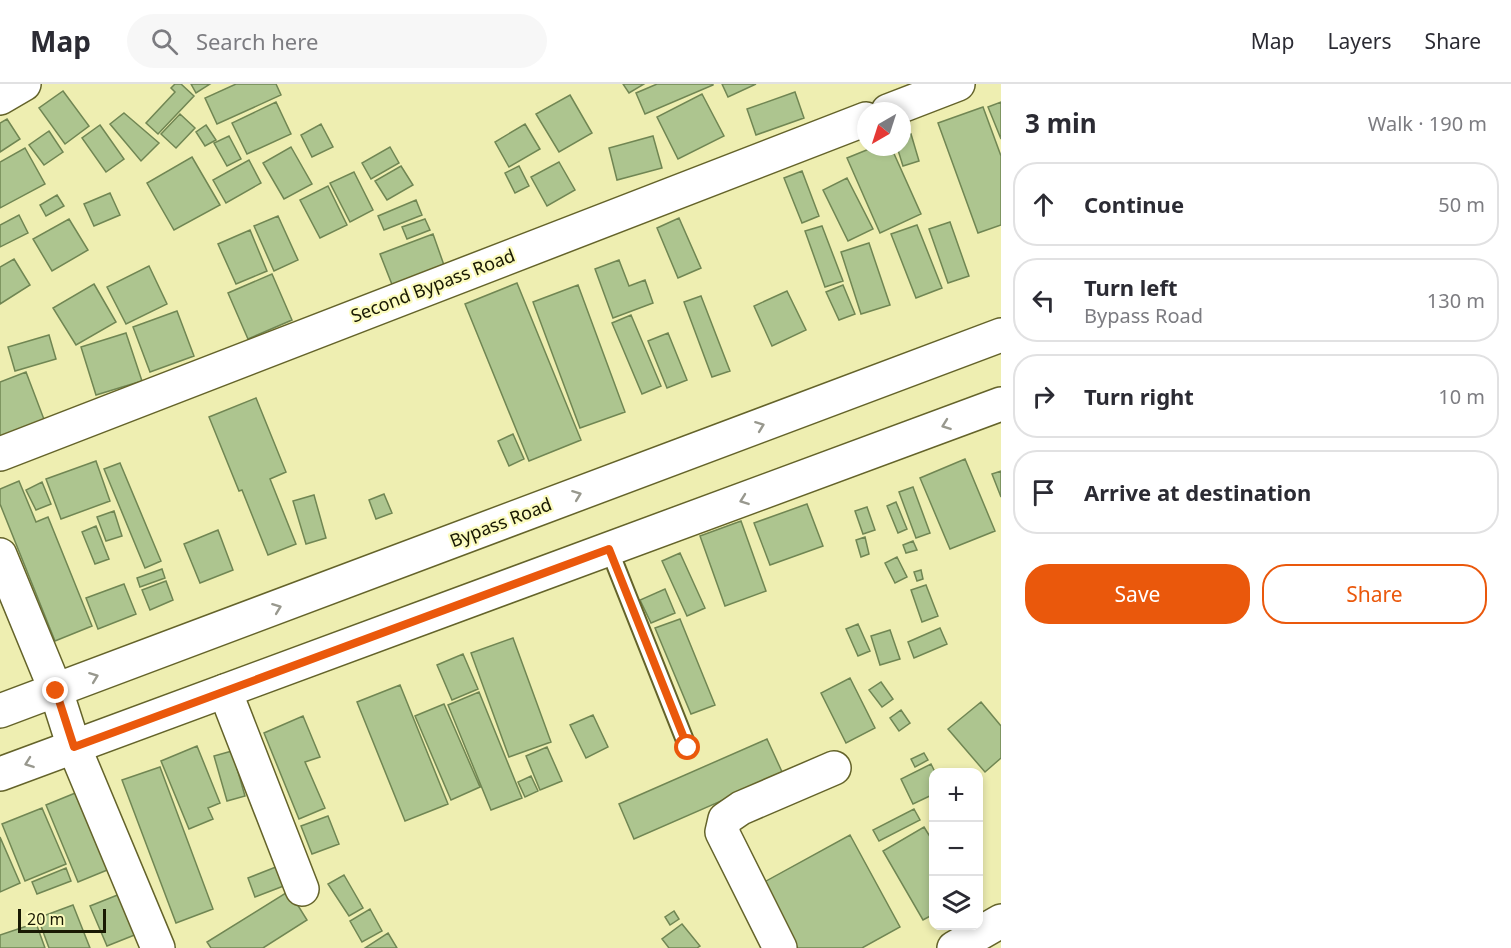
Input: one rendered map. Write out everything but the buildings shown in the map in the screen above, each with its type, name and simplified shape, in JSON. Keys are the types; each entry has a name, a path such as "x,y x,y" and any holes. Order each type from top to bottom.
{"main road":[{"path":"0,98 24,84"},
{"path":"911,102 958,84"},
{"name":"Second Bypass Road","path":"0,454 857,122"},
{"name":"Bypass Road","path":"0,711 1001,335"},
{"path":"0,774 1001,404"},
{"path":"0,555 56,691 74,747 158,948"},
{"path":"225,691 302,889"},
{"path":"780,948 722,832 725,819 741,808 834,768"},
{"path":"954,948 1001,921"}],"lane":[{"path":"609,549 688,748"}],"route":[{"path":"56,691 74,747 609,549 688,748"}]}
